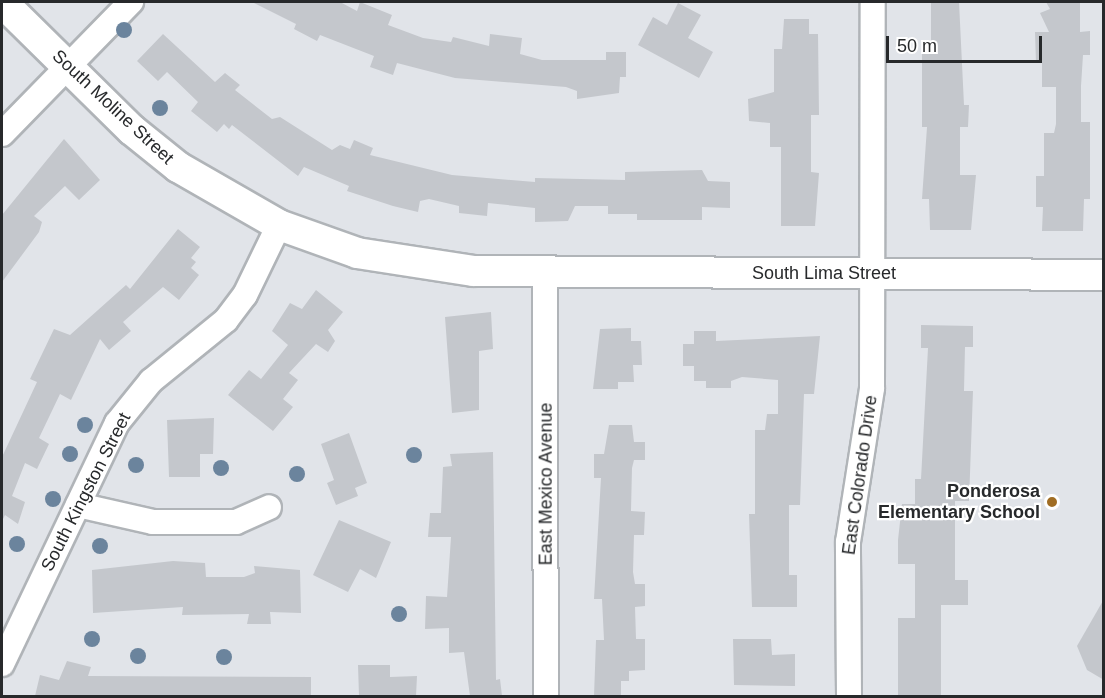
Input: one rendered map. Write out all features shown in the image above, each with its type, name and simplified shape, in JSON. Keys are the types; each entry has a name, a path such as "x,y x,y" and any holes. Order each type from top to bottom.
{"street":[{"name":"South Moline Street","path":"2,2 67,66 178,167 279,225 386,260 463,271 545,272"},
{"path":"2,134 131,2"},
{"name":"East Colorado Drive","path":"849,696 848,542 870,413 873,2"},
{"name":"South Kingston Street","path":"2,664 78,505 132,401 226,321 245,295 279,225"},
{"name":"South Lima Street","path":"545,272 1104,275"},
{"name":"East Mexico Avenue","path":"545,272 546,696"},
{"path":"78,505 153,522 236,522 269,507"}],"building":[{"path":"252,2 340,2 357,11 360,2 392,15 388,25 423,38 451,42 453,37 489,46 490,34 522,38 520,54 542,60 606,60 606,52 626,52 626,77 620,77 619,93 577,99 577,91 566,87 455,78 397,63 393,75 370,67 374,56 320,35 317,41 294,29 296,24"},
{"path":"931,2 959,2 964,105 969,105 968,127 960,127 960,175 976,175 971,230 930,230 929,199 922,199 927,127 922,127 922,46 931,46"},
{"path":"1046,2 1080,2 1080,32 1090,31 1090,55 1083,55 1081,86 1081,122 1090,122 1090,199 1084,199 1083,231 1042,231 1043,207 1036,207 1036,176 1044,176 1044,133 1054,133 1056,124 1056,87 1042,87 1042,63 1036,63 1035,32 1049,32 1040,13 1050,9"},
{"path":"678,3 701,15 688,38 713,52 699,78 638,45 653,17 667,25"},
{"path":"784,19 809,19 809,34 818,34 819,115 811,115 811,172 819,173 815,226 781,226 781,147 770,147 770,123 749,121 748,99 774,92 774,49 782,49"},
{"path":"163,34 215,82 225,73 240,85 235,90 272,119 280,117 332,150 340,145 350,149 354,140 373,148 370,155 452,175 535,182 535,178 625,180 625,172 702,170 708,181 730,182 730,208 702,207 702,220 637,220 637,214 608,214 608,206 575,206 568,221 535,222 535,208 488,203 487,216 459,213 459,206 429,199 420,201 418,212 393,206 347,191 349,186 304,167 298,176 232,125 229,129 224,124 217,132 191,111 198,102 167,72 158,81 137,61"},
{"path":"64,139 100,180 79,200 65,186 34,216 42,222 39,232 2,282 2,215"},
{"path":"178,229 200,247 191,258 196,262 191,268 199,275 179,300 163,287 123,322 131,331 109,350 100,339 71,400 60,394 39,438 49,444 37,469 25,463 12,496 25,502 18,524 5,515 2,521 2,457 37,382 30,379 54,329 70,335 126,285 130,289"},
{"path":"316,290 343,312 328,330 335,341 328,352 316,344 289,373 298,380 283,399 293,407 273,431 228,395 249,370 261,379 288,345 272,331 290,303 302,309"},
{"path":"491,312 493,349 479,351 479,410 452,413 445,317"},
{"path":"921,325 973,326 973,347 965,347 964,391 973,391 969,501 955,501 955,580 968,580 968,605 941,605 941,696 898,696 898,618 915,618 915,564 898,564 898,540 902,504 915,504 915,479 921,479 928,348 921,348"},
{"path":"631,328 631,341 641,341 642,365 633,365 634,382 618,382 618,389 593,389 600,329"},
{"path":"694,331 716,331 716,341 820,336 814,394 804,394 800,505 789,505 789,575 797,575 797,607 752,607 749,514 755,514 755,430 765,430 767,414 778,414 778,380 742,377 731,381 731,388 706,388 706,381 694,381 694,366 683,366 683,344 694,344"},
{"path":"214,418 213,454 200,454 200,477 169,477 167,420"},
{"path":"609,425 632,425 634,442 645,442 645,460 634,460 632,468 631,511 645,512 644,535 634,535 633,572 635,584 645,584 645,606 635,607 636,639 645,639 645,670 629,671 629,681 621,681 621,696 594,696 596,640 604,640 602,599 594,599 601,478 594,478 594,454 604,454"},
{"path":"349,433 367,483 355,488 358,496 336,505 327,483 334,480 321,444"},
{"path":"493,452 496,680 500,679 502,696 470,696 464,652 449,653 449,628 425,629 426,596 447,597 451,537 428,537 430,513 441,513 443,467 452,466 450,454"},
{"path":"339,520 391,542 376,578 360,569 348,592 313,575"},
{"path":"173,561 205,563 206,577 244,577 255,573 254,566 300,570 301,613 270,612 271,624 247,624 249,614 182,615 183,607 93,613 92,570"},
{"path":"1104,599 1104,680 1087,670 1077,646"},
{"path":"733,639 771,639 772,655 795,654 795,686 734,685"},
{"path":"67,661 91,667 88,676 311,677 311,696 35,696 40,675 59,680"},
{"path":"358,665 390,665 390,677 417,676 416,696 359,696"}],"place":[{"name":"Ponderosa Elementary School","path":"1052,502"}]}
